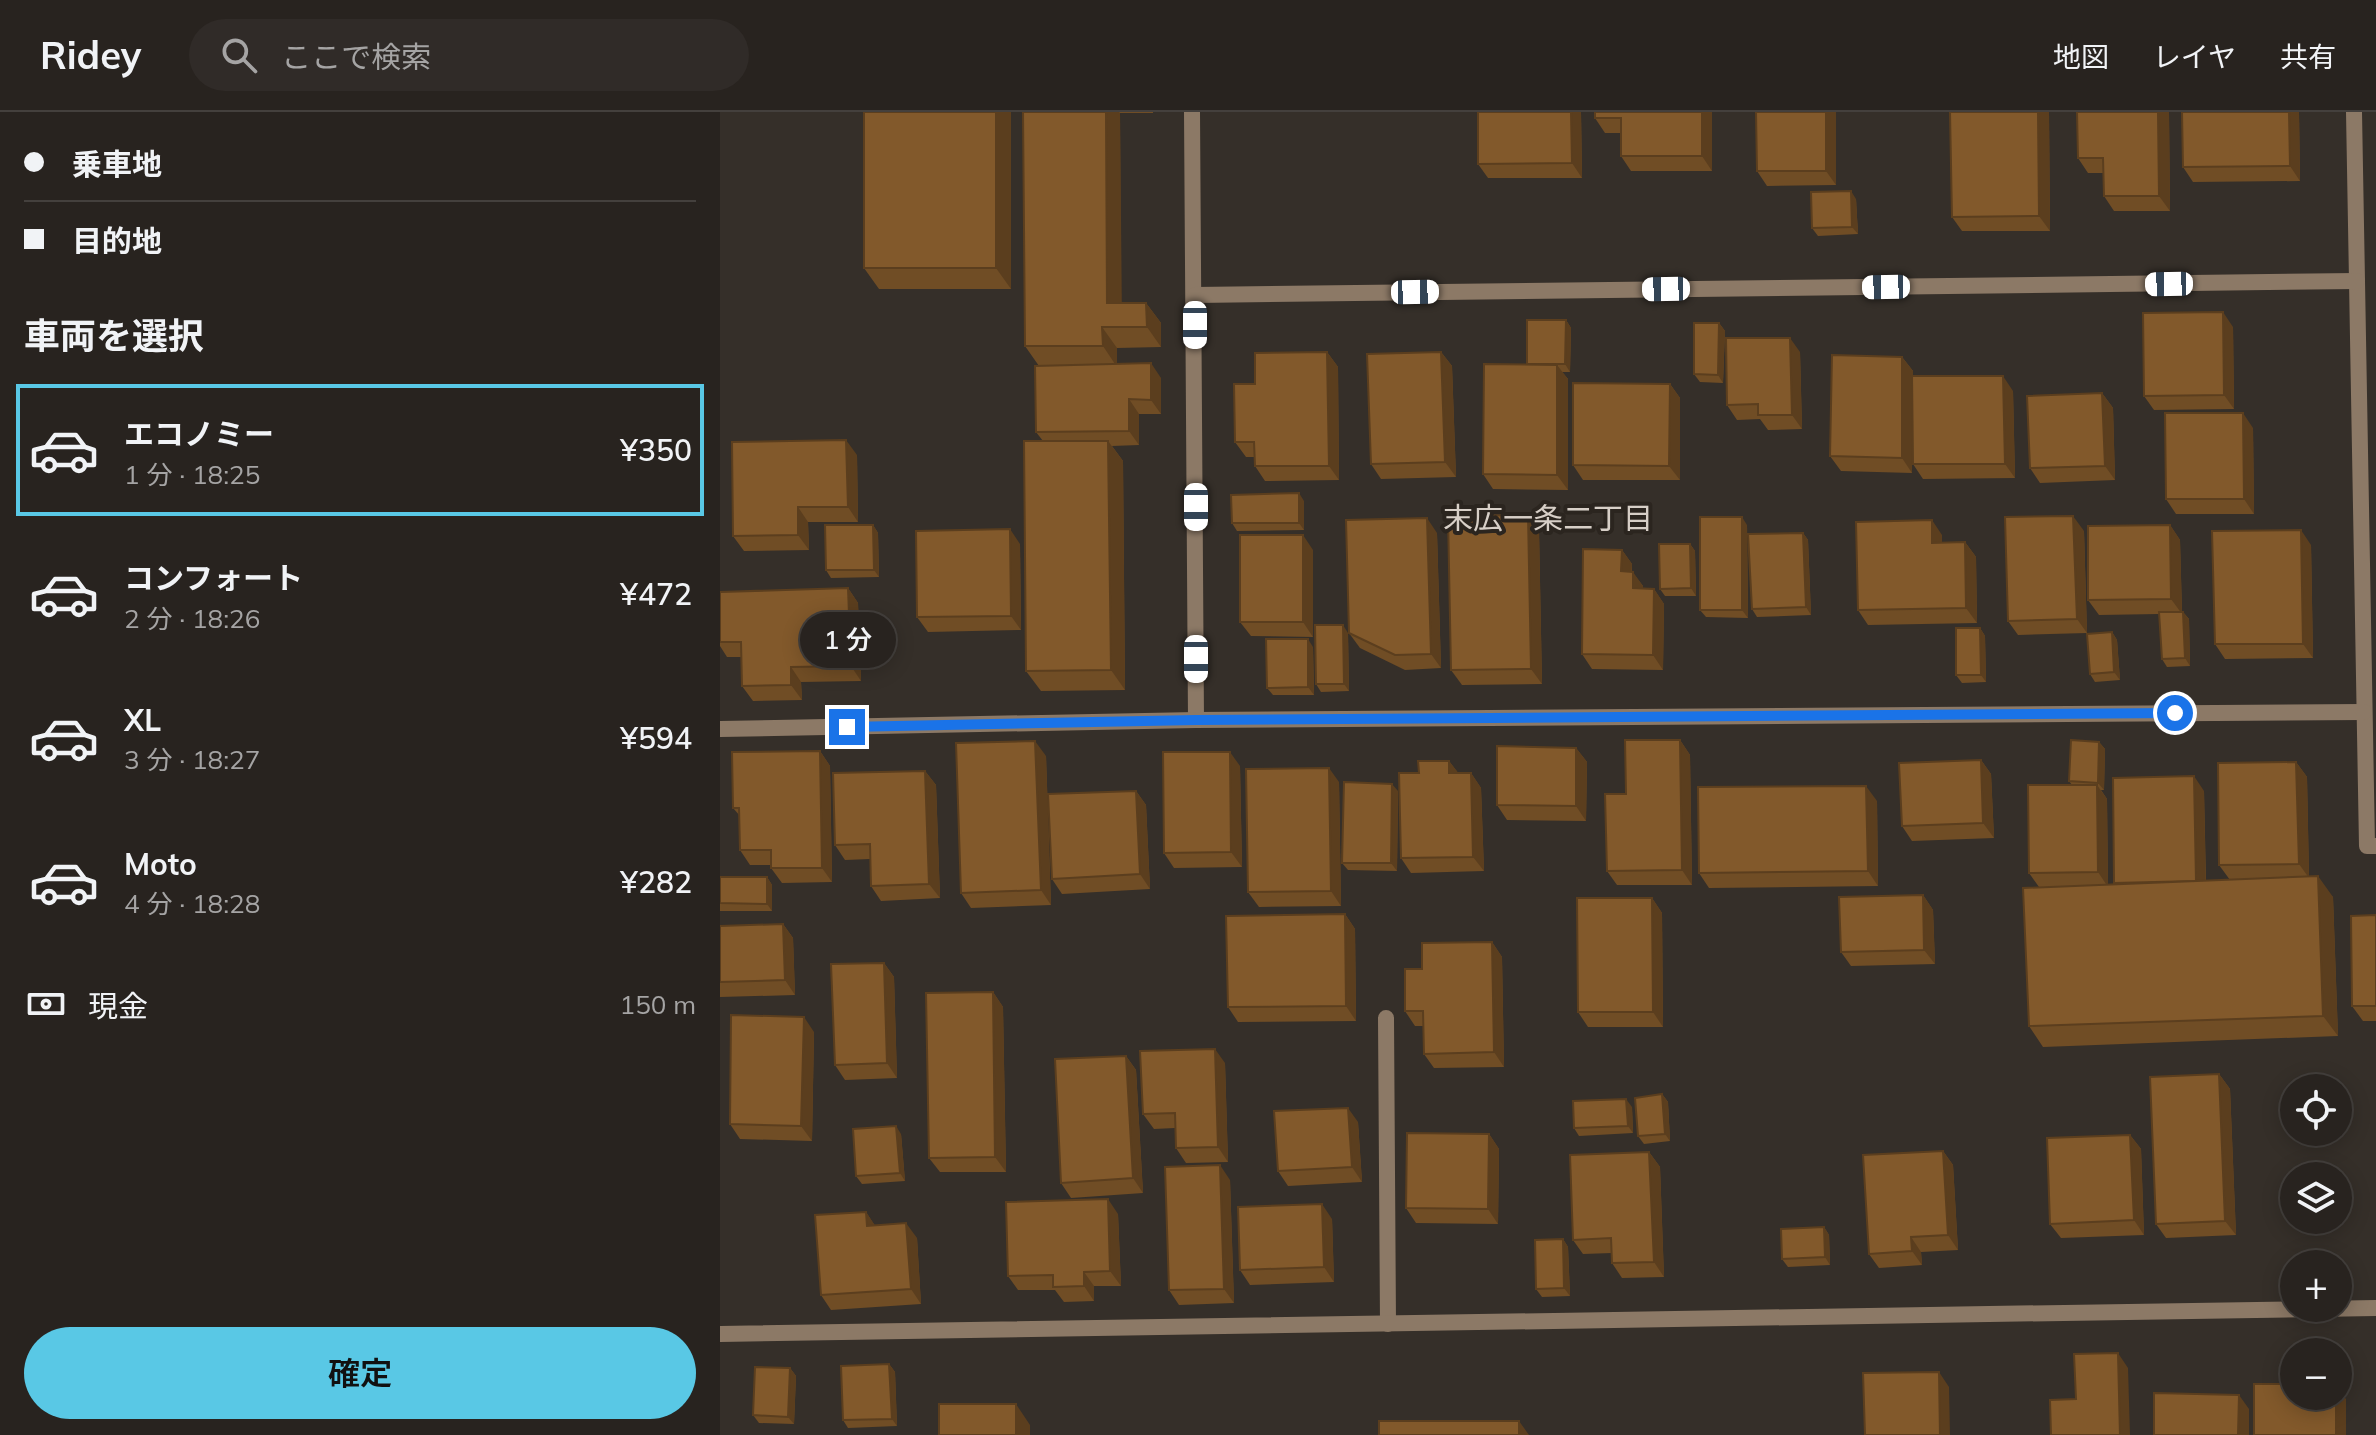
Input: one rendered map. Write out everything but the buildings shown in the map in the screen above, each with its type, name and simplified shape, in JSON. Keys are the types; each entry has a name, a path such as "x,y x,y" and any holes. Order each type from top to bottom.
{"street":[{"path":"1192,112 1196,720"},
{"path":"2354,112 2367,846 2376,846"},
{"path":"1195,295 2357,281"},
{"path":"720,729 1196,720 2364,712"},
{"path":"1386,1018 1388,1324"},
{"path":"720,1334 2376,1308"}],"district":[{"name":"末広一条二丁目","path":"1548,518"}],"route":[{"path":"847,727 1196,720 2175,713"}]}
